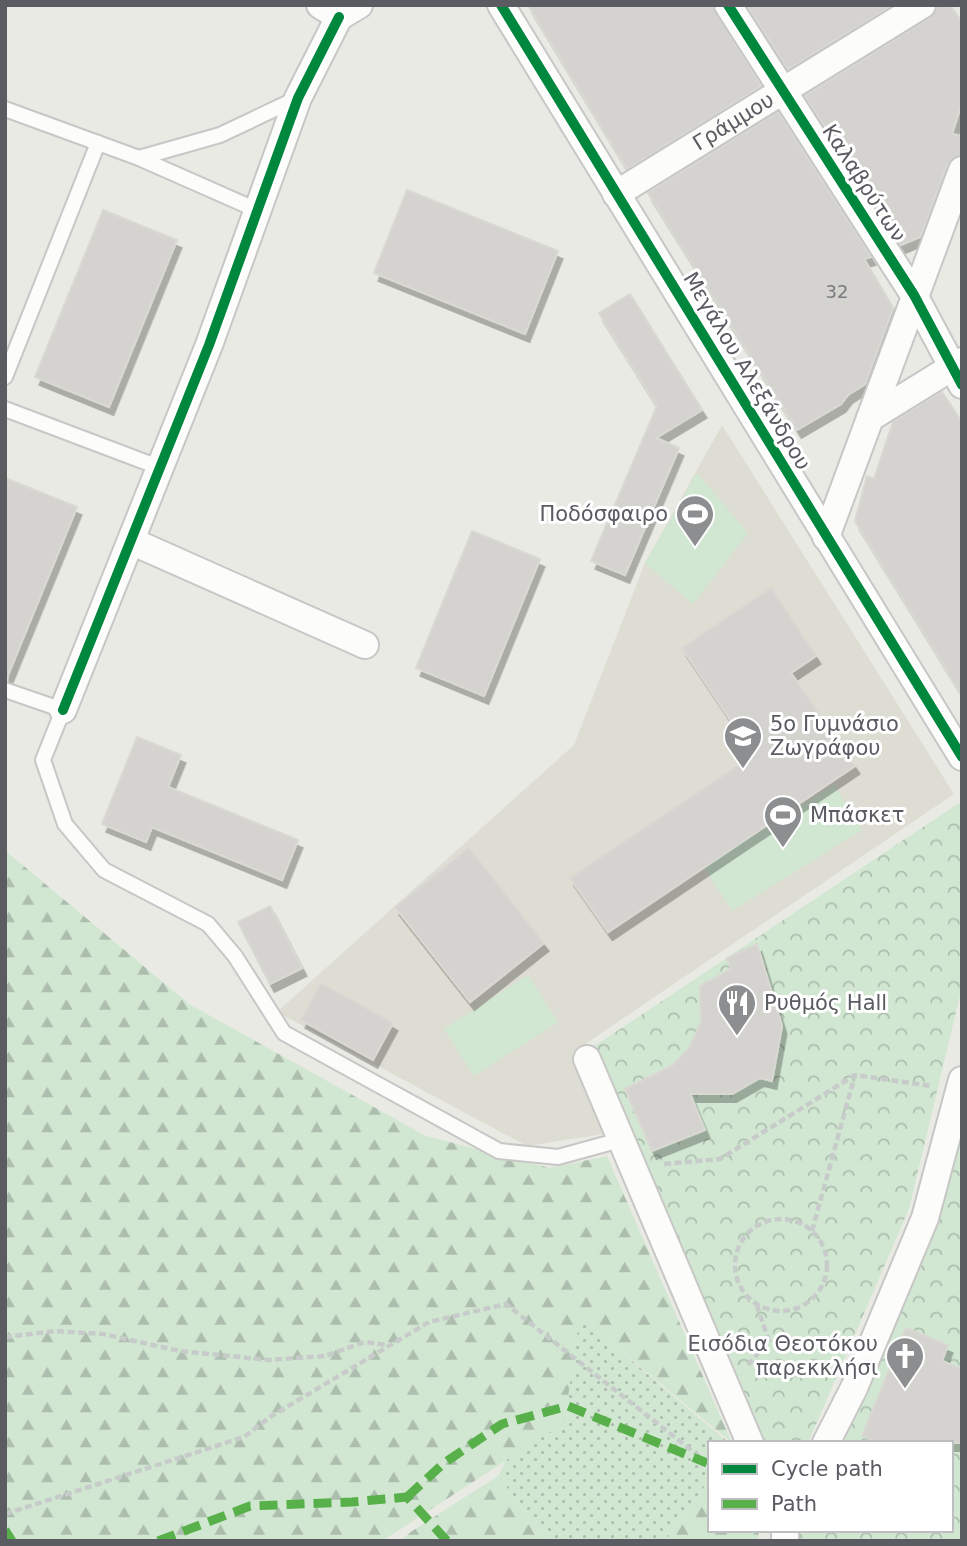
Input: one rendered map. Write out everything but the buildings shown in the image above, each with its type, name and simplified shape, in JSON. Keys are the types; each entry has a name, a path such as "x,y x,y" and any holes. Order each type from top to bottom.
{"street":[{"name":"Μεγάλου Αλεξάνδρου","path":"501,5 826,537 951,717 962,757"},
{"name":"Καλαβρύτων","path":"728,5 781,92 914,295 958,371"},
{"name":"Γράμμου","path":"617,194 922,5"},
{"path":"63,710 209,345 298,98 339,9"},
{"path":"826,537 962,170"},
{"path":"870,418 958,371"},
{"path":"131,541 365,645"},
{"path":"587,1059 749,1441"},
{"path":"826,1441 854,1388 925,1218 960,1085"}],"lane":[{"path":"139,158 220,135 298,98"},
{"path":"5,109 139,158 257,210"},
{"path":"5,377 98,143"},
{"path":"5,410 161,468"},
{"path":"5,690 63,710 43,761 65,824 104,870 208,924 235,956 284,1033 499,1151 558,1157 620,1140"}],"path":[{"path":"812,1231 855,1075"},
{"path":"631,1167 720,1159 855,1075 960,1085"},
{"path":"721,1376 748,1365 769,1341 757,1305 741,1289 734,1266 744,1237 755,1226 785,1219 812,1231 822,1243 826,1257 822,1286 801,1307 772,1310 757,1305"},
{"path":"5,1514 244,1437 270,1417 429,1322 506,1304 708,1463"},
{"path":"5,1337 55,1331 103,1334 180,1351 269,1360 325,1356 365,1342 389,1345"}],"shaded area":[{"name":"5ο Γυμνάσιο Ζωγράφου","path":"722,425 954,794 572,1053 604,1134 527,1146 277,1012 574,745 645,563"}],"green space":[{"name":"Ποδόσφαιρο","path":"697,473 748,533 693,604 645,563"},
{"name":"Μπάσκετ","path":"834,785 862,830 732,911 704,867"},
{"path":"959,803 962,808 962,987 909,1209 809,1441 765,1441 593,1047"},
{"path":"7,852 189,1004 426,1136 550,1168 607,1156 731,1441 580,1317 564,1423 382,1541 5,1541"},
{"path":"528,975 558,1022 474,1076 444,1029"},
{"path":"962,1095 962,1541 791,1541 794,1532 953,1532 953,1441 829,1441"},
{"path":"579,1316 727,1441 708,1441 708,1482 665,1541 548,1541 498,1476"},
{"path":"498,1476 548,1541 401,1541 412,1531"},
{"path":"708,1482 708,1532 759,1532 758,1541 665,1541"}],"marked path":[{"path":"407,1497 444,1463 502,1424 568,1406 707,1463"},
{"path":"158,1541 250,1506 407,1497 447,1541"},
{"path":"5,1530 12,1541"}],"cycle path":[{"path":"501,5 962,757"},
{"path":"728,5 914,295 962,385"},
{"path":"63,710 209,345 298,98 339,17"}],"place":[{"name":"Ποδόσφαιρο","path":"695,548"},
{"name":"5ο Γυμνάσιο Ζωγράφου","path":"743,770"},
{"name":"Μπάσκετ","path":"783,849"},
{"name":"Ρυθμός Hall","path":"737,1037"},
{"name":"Εισόδια Θεοτόκου παρεκκλήσι","path":"905,1390"}]}
